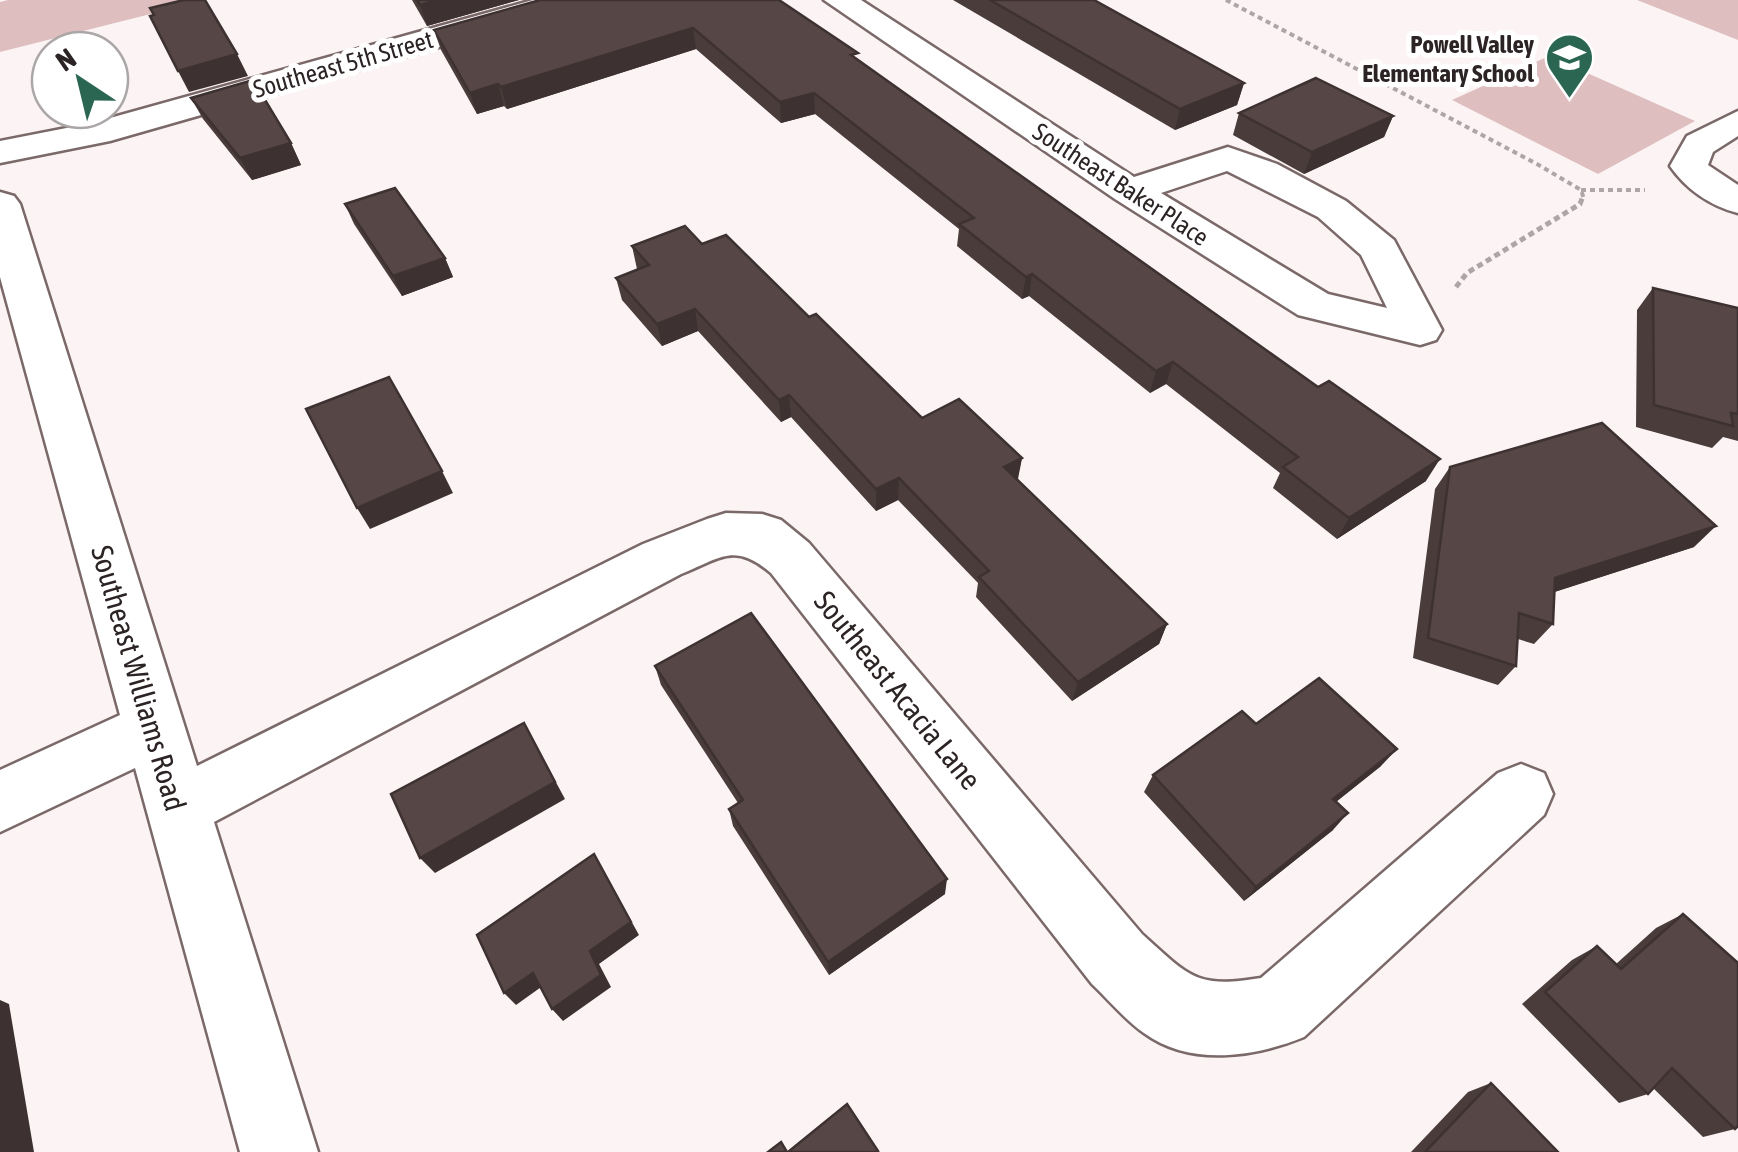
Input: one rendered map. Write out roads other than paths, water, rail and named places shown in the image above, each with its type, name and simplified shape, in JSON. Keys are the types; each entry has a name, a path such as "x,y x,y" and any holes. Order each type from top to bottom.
{"street":[{"name":"Southeast 5th Street","path":"0,152 98,133 568,0"},
{"name":"Southeast Baker Place","path":"840,0 1129,191 1314,306 1420,330 1379,248 1332,209 1263,172 1228,158 1129,191"},
{"path":"1738,122 1698,145 1690,155 1689,166 1700,179 1738,201"},
{"name":"Southeast Williams Road","path":"0,204 279,1152"},
{"name":"Southeast Acacia Lane","path":"177,808 662,559 726,534 762,535 790,558 1118,959 1172,1009 1223,1021 1278,1011 1521,794"},
{"path":"0,802 154,730"}],"place":[{"name":"Powell Valley Elementary School","path":"1569,100"}]}
